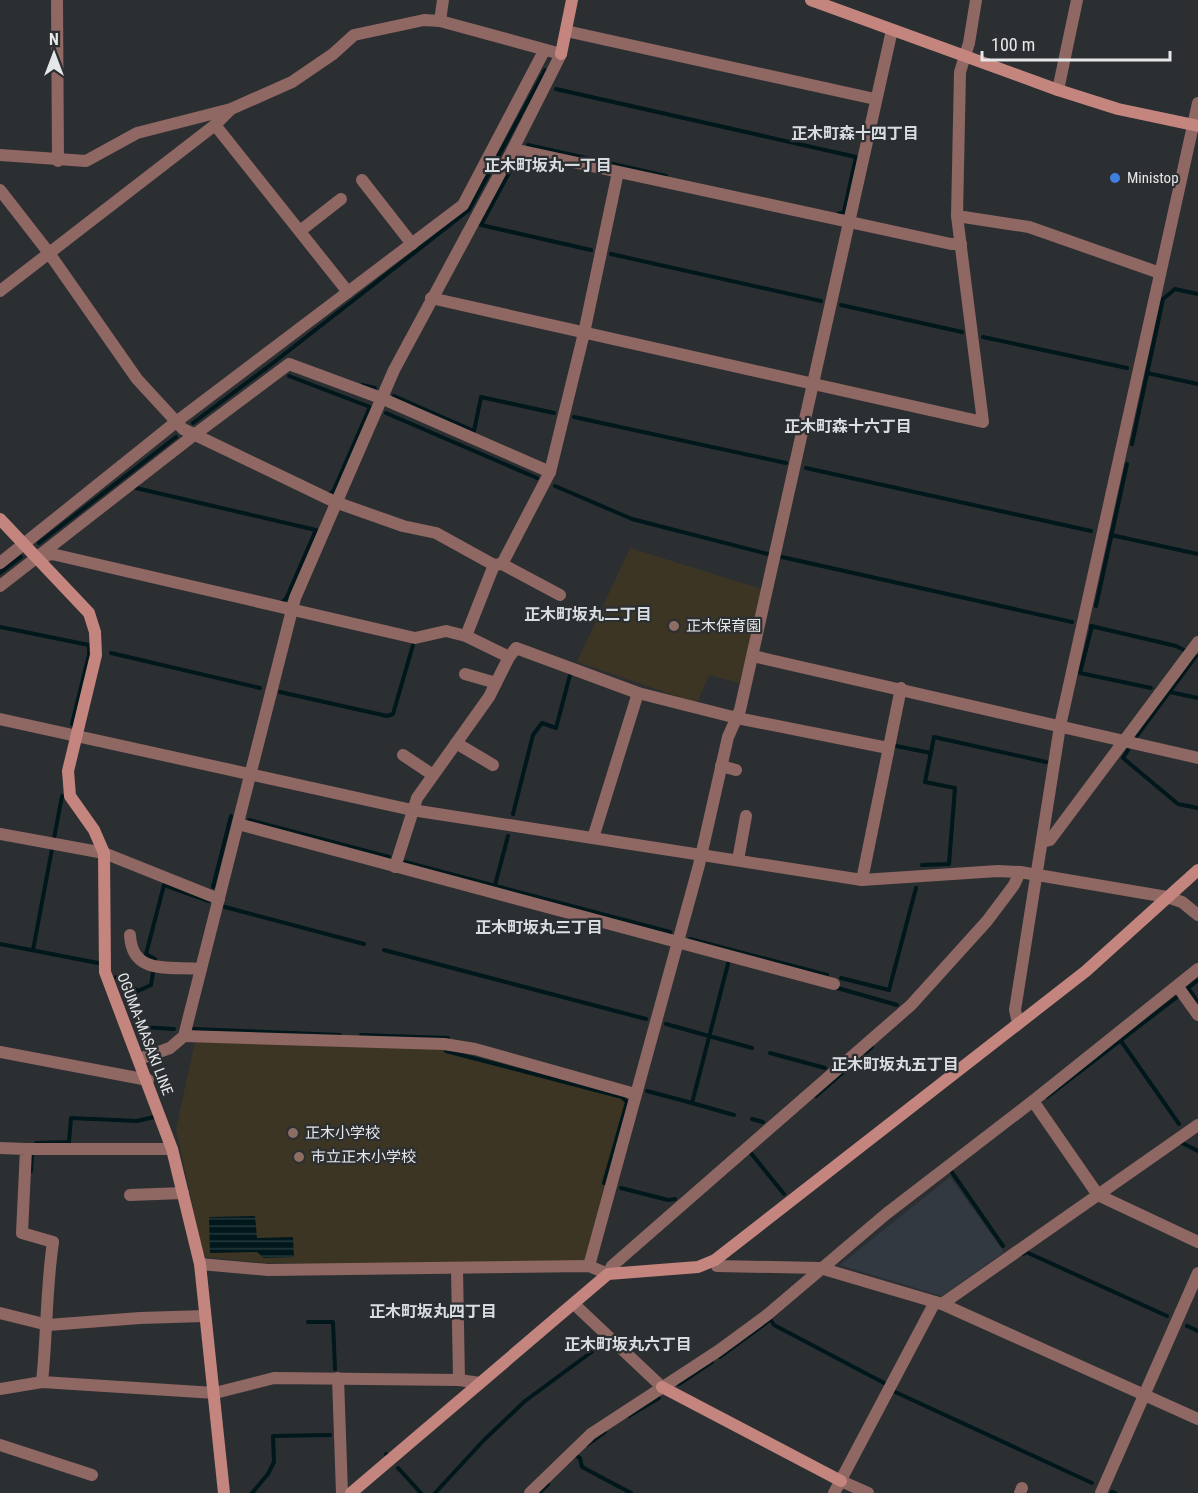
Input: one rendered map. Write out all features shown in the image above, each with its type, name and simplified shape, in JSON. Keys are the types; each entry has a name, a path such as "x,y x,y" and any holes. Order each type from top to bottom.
{"main road":[{"path":"561,54 572,0"},
{"path":"811,0 1058,90 1118,109 1196,125"},
{"name":"OGUMA-MASAKI LINE","path":"0,519 88,614 95,632 96,655 68,771 70,796 94,830 104,853 105,972 148,1080 172,1149 200,1264 224,1493"},
{"path":"351,1493 608,1274 698,1267 715,1260 1086,971 1198,870"},
{"path":"662,1387 841,1481"}],"street":[{"path":"57,0 58,160"},
{"path":"440,21 443,0"},
{"path":"431,298 983,422 957,216 960,72 965,58 976,0"},
{"path":"1058,90 1077,0"},
{"path":"0,155 86,161 137,133 231,109 292,82 333,54 354,35 424,20 440,21 561,54 513,149 431,298 381,398 335,502 290,611 252,774 184,1036 170,1048 139,1059"},
{"path":"590,1266 678,942 728,737 737,718 753,656 891,30"},
{"path":"566,31 875,99"},
{"path":"0,563 176,422 463,205 544,51"},
{"path":"1018,1023 1015,1010 1060,726 1160,273 1196,125 1198,103"},
{"path":"0,291 215,125 231,109"},
{"path":"215,125 348,292"},
{"path":"513,149 951,244 961,244"},
{"path":"466,636 498,565 550,472 584,333 618,172"},
{"path":"362,180 412,244"},
{"path":"0,190 49,253 137,379 176,422 194,435 335,502 403,526 436,533 560,595"},
{"path":"300,231 341,200"},
{"path":"957,216 1029,227 1160,273"},
{"path":"0,586 289,364 381,398 550,472"},
{"path":"37,558 52,554 290,611 314,613 415,638 446,631 466,636 509,657"},
{"path":"1042,842 1050,840 1198,642"},
{"path":"395,867 417,798 496,684 516,648 638,693 737,718 888,748"},
{"path":"753,656 901,688 1198,758"},
{"path":"465,674 496,684"},
{"path":"862,880 901,688"},
{"path":"592,838 638,693"},
{"path":"0,719 77,734 412,810 862,880 998,871 1020,872 1167,897 1182,902 1198,915"},
{"path":"456,743 493,765"},
{"path":"403,755 434,775"},
{"path":"721,766 736,770"},
{"path":"738,860 746,816"},
{"path":"238,824 834,984"},
{"path":"0,834 104,853 219,899"},
{"path":"200,1264 268,1270 590,1266 608,1274 612,1266 911,1005 987,921 1014,885 1020,872"},
{"path":"130,935 133,954 140,961 157,967 201,969"},
{"path":"530,1493 591,1434 767,1315 820,1268 1198,969"},
{"path":"1178,987 1198,1015"},
{"path":"184,1036 444,1044 475,1049 635,1094"},
{"path":"0,1052 148,1080"},
{"path":"1033,1101 1098,1195 1198,1242"},
{"path":"834,1493 938,1303 1198,1125"},
{"path":"0,1148 172,1149"},
{"path":"26,1149 22,1233 53,1242 46,1293 48,1325 42,1382"},
{"path":"130,1195 183,1193"},
{"path":"715,1260 717,1266 820,1268 938,1303 1198,1419"},
{"path":"457,1269 459,1380"},
{"path":"1101,1493 1198,1273"},
{"path":"574,1304 662,1387"},
{"path":"0,1313 48,1325 205,1316"},
{"path":"0,1389 42,1382 215,1393 274,1378 459,1380 480,1383"},
{"path":"338,1378 342,1493"},
{"path":"0,1445 92,1475"},
{"path":"841,1481 868,1493"}],"shaded area":[{"name":"正木保育園","path":"630,548 765,590 739,683 709,675 697,703 577,662"},
{"name":"正木小学校","path":"195,1042 448,1049 629,1097 584,1262 312,1264 262,1263 207,1257 203,1253 176,1129"},
{"path":"950,1177 1004,1252 942,1296 840,1265"}],"water":[{"path":"255,1216 257,1238 293,1237 294,1257 264,1258 257,1252 210,1253 209,1217"}],"waterway":[{"path":"264,370 469,210 545,70"},
{"path":"556,89 856,157 844,212 838,214"},
{"path":"528,145 666,176"},
{"path":"518,156 481,225 591,250"},
{"path":"611,254 821,301"},
{"path":"1132,444 1163,299 1175,289 1198,294"},
{"path":"841,305 962,332"},
{"path":"983,337 1127,368"},
{"path":"193,423 265,369"},
{"path":"1147,373 1198,384"},
{"path":"289,376 370,407 333,492 328,494"},
{"path":"362,385 375,388"},
{"path":"394,396 474,431 481,397 554,413"},
{"path":"386,413 537,478"},
{"path":"574,417 786,463"},
{"path":"39,543 176,437"},
{"path":"1096,606 1127,464"},
{"path":"806,468 1091,531"},
{"path":"555,486 632,519 768,554"},
{"path":"136,488 316,530 286,599 282,602"},
{"path":"1111,535 1198,554"},
{"path":"0,573 21,557"},
{"path":"782,557 1072,622"},
{"path":"1091,626 1176,646 1186,651"},
{"path":"1092,626 1080,673 1151,688"},
{"path":"0,627 89,645 89,655 72,724"},
{"path":"280,692 387,716 393,714 413,645"},
{"path":"111,653 260,688"},
{"path":"1136,737 1196,656"},
{"path":"513,814 533,735 542,723 556,728 570,675"},
{"path":"1170,692 1198,698"},
{"path":"922,865 949,864 955,788 925,782 934,737 1046,762"},
{"path":"896,746 931,753"},
{"path":"1128,750 1123,758 1178,804 1198,808"},
{"path":"33,950 62,796"},
{"path":"213,887 231,816"},
{"path":"249,820 389,857"},
{"path":"495,885 508,836"},
{"path":"405,862 670,932"},
{"path":"116,977 138,991 151,985 155,959 146,954 164,885 209,901"},
{"path":"841,978 889,990 916,888"},
{"path":"225,907 364,944"},
{"path":"690,939 827,975"},
{"path":"0,944 98,963"},
{"path":"384,950 646,1019"},
{"path":"647,1091 692,1103 729,960"},
{"path":"1198,980 1188,988 1198,1002"},
{"path":"834,987 897,1005"},
{"path":"1047,1097 1177,997"},
{"path":"666,1024 752,1048"},
{"path":"141,1027 174,1029"},
{"path":"194,1029 340,1035"},
{"path":"361,1035 448,1038"},
{"path":"1121,1041 1179,1124"},
{"path":"816,1096 872,1047"},
{"path":"446,1051 622,1097 627,1102 604,1183"},
{"path":"770,1053 825,1068"},
{"path":"692,1103 734,1115"},
{"path":"36,1143 69,1142 71,1118 137,1121 154,1117"},
{"path":"752,1119 763,1122"},
{"path":"1180,1142 1198,1151"},
{"path":"750,1152 784,1194"},
{"path":"31,1171 32,1154"},
{"path":"951,1171 1003,1246"},
{"path":"621,1188 668,1200 675,1199"},
{"path":"1023,1254 1026,1252 1167,1316"},
{"path":"770,1319 774,1325 886,1384"},
{"path":"720,1357 770,1320"},
{"path":"308,1322 333,1322 335,1369"},
{"path":"1187,1326 1198,1331"},
{"path":"435,1493 484,1440 525,1401 601,1345"},
{"path":"679,1384 712,1362"},
{"path":"893,1391 1092,1483"},
{"path":"629,1416 659,1398"},
{"path":"587,1445 605,1432"},
{"path":"252,1493 268,1474 274,1462 273,1436 330,1435"},
{"path":"575,1455 580,1458 582,1467 631,1493"},
{"path":"398,1468 421,1493"},
{"path":"539,1493 548,1484"}],"place":[{"name":"Ministop","path":"1115,178"},
{"name":"正木保育園","path":"674,626"},
{"name":"正木小学校","path":"293,1133"},
{"name":"市立正木小学校","path":"299,1157"}],"district":[{"name":"正木町森十四丁目","path":"855,133"},
{"name":"正木町坂丸一丁目","path":"548,165"},
{"name":"正木町森十六丁目","path":"848,426"},
{"name":"正木町坂丸二丁目","path":"588,614"},
{"name":"正木町坂丸三丁目","path":"539,927"},
{"name":"正木町坂丸五丁目","path":"895,1064"},
{"name":"正木町坂丸四丁目","path":"433,1311"},
{"name":"正木町坂丸六丁目","path":"628,1344"}]}
